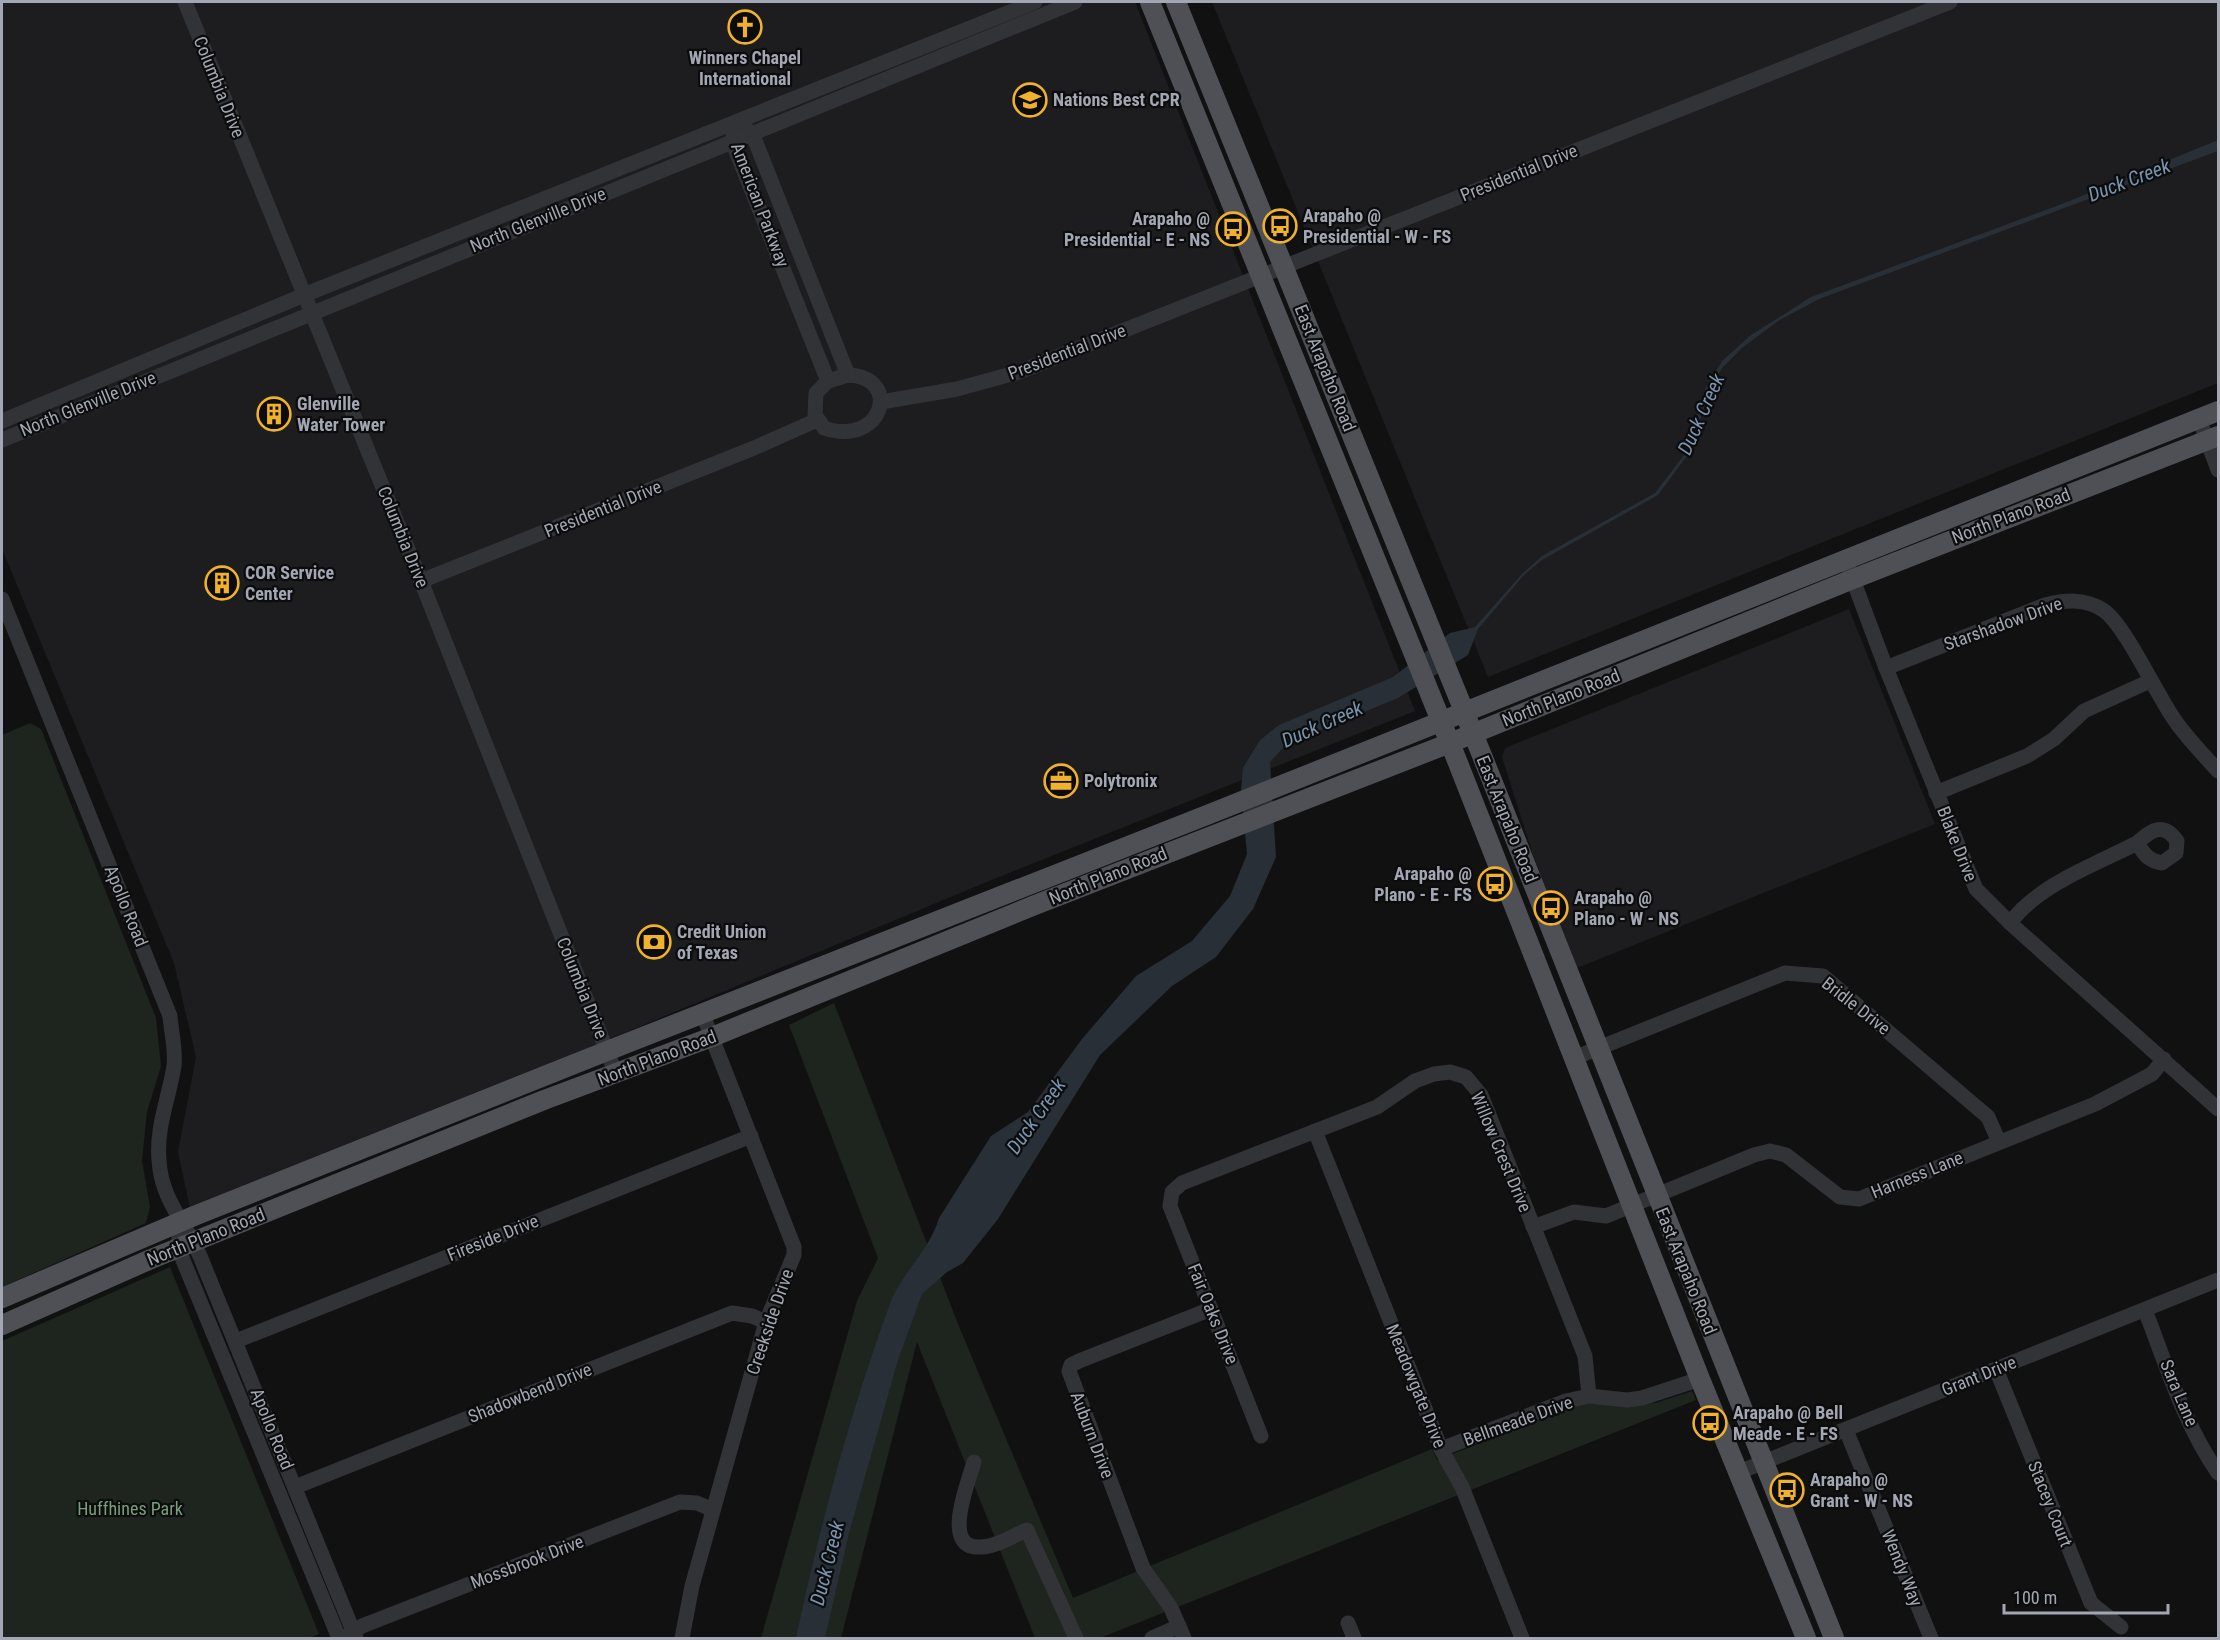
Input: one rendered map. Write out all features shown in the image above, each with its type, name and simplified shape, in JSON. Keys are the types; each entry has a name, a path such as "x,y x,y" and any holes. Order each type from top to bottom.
{"main road":[{"name":"East Arapaho Road","path":"1150,2 1450,743 1700,1379 1806,1638"},
{"name":"East Arapaho Road","path":"1176,2 1464,711 1834,1638"},
{"path":"1178,71 1189,79 1201,98 1222,114"},
{"name":"North Plano Road","path":"2,1325 186,1245 380,1167 712,1037 1278,808 1473,734 1849,570 2041,483 2218,411"},
{"name":"North Plano Road","path":"2,1298 179,1223 607,1051 1275,788 1440,720 1849,570 2048,501 2213,438"},
{"path":"2041,483 2048,501"},
{"path":"825,965 834,987"},
{"path":"373,1146 380,1167"},
{"path":"1678,1322 1694,1290"}],"street":[{"name":"Columbia Drive","path":"184,2 421,581 616,1074"},
{"name":"North Glenville Drive","path":"2,421 304,295 1035,2"},
{"name":"North Glenville Drive","path":"2,440 1075,2"},
{"name":"Presidential Drive","path":"881,402 957,389 1019,372 1950,2"},
{"path":"926,45 933,60"},
{"name":"American Parkway","path":"828,381 732,141 736,122 752,133 791,238 848,375"},
{"path":"775,245 791,238"},
{"path":"800,309 817,302"},
{"path":"848,375 857,376 873,385 881,402 876,419 859,428 832,430 817,420 814,405 816,393 828,381 848,375"},
{"path":"97,381 104,398"},
{"path":"2199,419 2213,438 2218,470"},
{"name":"Presidential Drive","path":"421,581 754,448 817,420"},
{"name":"Blake Drive","path":"1849,570 1976,890 2218,1109"},
{"name":"Apollo Road","path":"2,599 170,1016 174,1064 160,1122 159,1161 164,1186 186,1245 348,1637"},
{"name":"Starshadow Drive","path":"1886,668 2045,605 2067,600 2103,609 2118,624 2176,723 2218,771"},
{"path":"1936,793 2027,756 2055,739 2084,711 2150,681"},
{"path":"2010,923 2021,908 2044,892 2138,843"},
{"name":"Bridle Drive","path":"1574,1058 1785,973 1822,976 1988,1117 1999,1142"},
{"name":"Creekside Drive","path":"682,1638 692,1586 766,1322 789,1268 794,1247 703,1015"},
{"name":"Harness Lane","path":"1533,1227 1574,1212 1606,1216 1754,1155 1770,1151 1786,1155 1840,1197 1859,1199 2134,1086 2152,1074 2164,1059"},
{"name":"Willow Crest Drive","path":"1172,1192 1182,1183 1377,1107 1415,1081 1434,1074 1450,1072 1466,1077 1481,1095 1585,1356 1589,1396"},
{"name":"Meadowgate Drive","path":"1315,1131 1441,1449 1462,1487 1522,1638"},
{"name":"Fireside Drive","path":"236,1341 751,1136"},
{"name":"Fair Oaks Drive","path":"1172,1192 1170,1206 1261,1436"},
{"name":"Apollo Road","path":"186,1245 236,1341 295,1487 348,1637"},
{"name":"Grant Drive","path":"1739,1472 2218,1280"},
{"name":"Auburn Drive","path":"1181,1632 1171,1608 1143,1568 1069,1371 1071,1365 1079,1361 1211,1309"},
{"name":"Sara Lane","path":"2145,1310 2186,1413 2206,1455 2218,1473"},
{"name":"Shadowbend Drive","path":"295,1487 732,1313 752,1316 766,1322"},
{"name":"Stacey Court","path":"1996,1369 2091,1603 2121,1627"},
{"name":"Bellmeade Drive","path":"1441,1449 1566,1401 1589,1396 1627,1400 1642,1398 1700,1379"},
{"name":"Wendy Way","path":"1846,1430 1931,1638"},
{"path":"974,1462 957,1522 961,1537 968,1545 978,1548 1027,1530 1076,1638"},
{"name":"Mossbrook Drive","path":"348,1637 680,1502 697,1503 713,1510"},
{"path":"1348,1623 1354,1638"},
{"path":"1152,1638 1181,1632"}],"shaded area":[{"path":"2,2 1135,2 1415,711 994,879 191,1213 178,1152 196,1057 174,963 2,549"},
{"path":"1212,2 2218,2 2218,383 1488,677"},
{"path":"1849,609 1935,824 1577,968 1532,852 1502,757 1505,748"}],"green space":[{"path":"30,723 41,729 156,1018 161,1066 147,1112 142,1161 150,1207 146,1223 2,1287 2,735"},
{"path":"834,1003 958,1324 1073,1598 1432,1449 1437,1460 1579,1404 1656,1403 1692,1391 1696,1400 1100,1638 1035,1638 917,1342 841,1638 761,1638 857,1301 878,1258 789,1025"},
{"name":"Huffhines Park","path":"170,1267 319,1634 309,1638 2,1638 2,1341"}],"water":[{"name":"Duck Creek","path":"2218,140 2218,151 1819,299 1778,321 1742,348 1722,368 1710,390 1689,453 1658,495 1542,560 1524,575 1478,629 1468,655 1398,698 1287,744 1270,762 1276,857 1253,909 1216,957 1172,986 1100,1055 998,1219 963,1263 947,1272 922,1294 898,1360 849,1533 825,1638 796,1638 837,1468 876,1342 896,1290 923,1250 939,1218 991,1136 1028,1112 1082,1039 1136,976 1192,941 1230,896 1247,854 1241,789 1243,768 1260,740 1279,725 1393,677 1450,633 1475,627 1522,574 1542,556 1655,493 1684,455 1706,387 1722,361 1751,335 1811,297 2062,204"}],"place":[{"name":"Winners Chapel International","path":"745,27"},
{"name":"Nations Best CPR","path":"1030,100"},
{"name":"Arapaho @ Presidential - W - FS","path":"1280,226"},
{"name":"Arapaho @ Presidential - E - NS","path":"1233,229"},
{"name":"Glenville Water Tower","path":"274,414"},
{"name":"COR Service Center","path":"222,583"},
{"name":"Polytronix","path":"1061,781"},
{"name":"Arapaho @ Plano - E - FS","path":"1495,884"},
{"name":"Arapaho @ Plano - W - NS","path":"1551,908"},
{"name":"Credit Union of Texas","path":"654,942"},
{"name":"Arapaho @ Bell Meade - E - FS","path":"1710,1423"},
{"name":"Arapaho @ Grant - W - NS","path":"1787,1490"}]}
